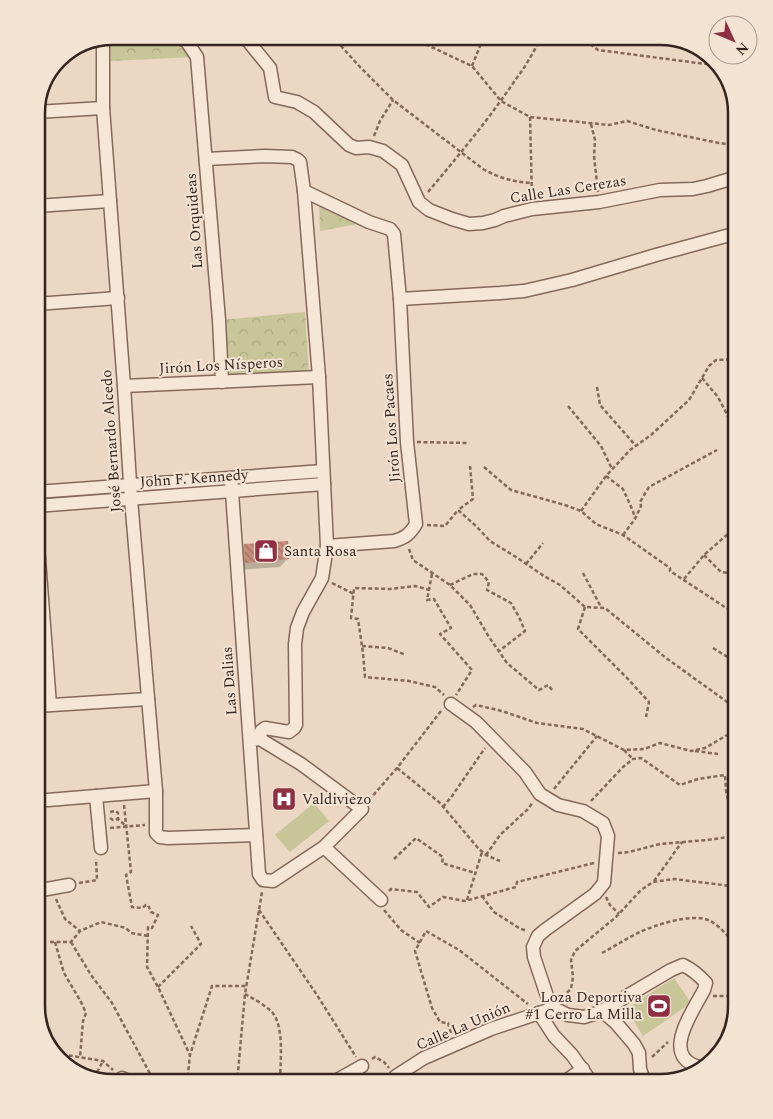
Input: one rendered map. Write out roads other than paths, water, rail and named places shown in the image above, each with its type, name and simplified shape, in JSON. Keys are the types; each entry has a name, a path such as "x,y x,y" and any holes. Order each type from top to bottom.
{"street":[{"name":"Las Orquideas","path":"189,45 197,57 222,382"},
{"name":"Calle Las Cerezas","path":"251,45 270,68 275,97 296,102 314,112 349,145 356,148 369,147 383,151 402,165 419,202 429,210 469,224 483,223 532,209 599,202 660,190 693,189 728,180"},
{"name":"José Bernardo Alcedo","path":"102,46 103,108 131,498 156,791 156,833 160,837 168,838 256,835"},
{"path":"45,111 103,108"},
{"path":"206,159 264,156 292,157 300,162 319,377 327,546 322,578 303,612 297,628 296,725 289,732 265,728 255,739 301,764 362,809 324,847 381,900"},
{"name":"Jirón Los Pacaes","path":"304,191 369,222 390,229 394,234 400,299 407,442 416,524 404,538 394,541 327,546"},
{"path":"45,205 110,201"},
{"path":"400,299 524,291 588,276 728,235"},
{"path":"45,303 118,298"},
{"name":"Jirón Los Nísperos","path":"124,386 319,377"},
{"name":"John F. Kennedy","path":"45,491 231,478 324,478"},
{"name":"Las Dalias","path":"231,478 255,739 256,835 259,874 264,880 273,881 324,847"},
{"name":"John F. Kennedy","path":"45,505 232,491 324,478"},
{"path":"45,639 50,705"},
{"path":"45,705 148,698"},
{"path":"451,704 476,722 492,738 525,772 540,794 558,805 583,811 603,823 608,836 604,883 595,894 544,930 538,936 533,946 534,957 547,996 552,1005 568,1015 584,1017 602,1011 671,970 683,966 693,969 706,984 682,1035 679,1047 681,1055 688,1063 694,1065"},
{"path":"45,800 156,791"},
{"path":"96,796 101,848"},
{"path":"45,889 69,885"},
{"name":"Calle La Unión","path":"400,1074 424,1058 491,1029 539,1013 552,1005"},
{"path":"602,1011 616,1023 634,1044 639,1053 642,1074"},
{"path":"539,1013 554,1036 586,1074"},
{"path":"348,1074 362,1066"},
{"path":"576,1074 583,1069"}],"place":[{"name":"Santa Rosa","path":"266,551"},
{"name":"Valdiviezo","path":"284,799"},
{"name":"Loza Deportiva #1 Cerro La Milla","path":"659,1006"}]}
